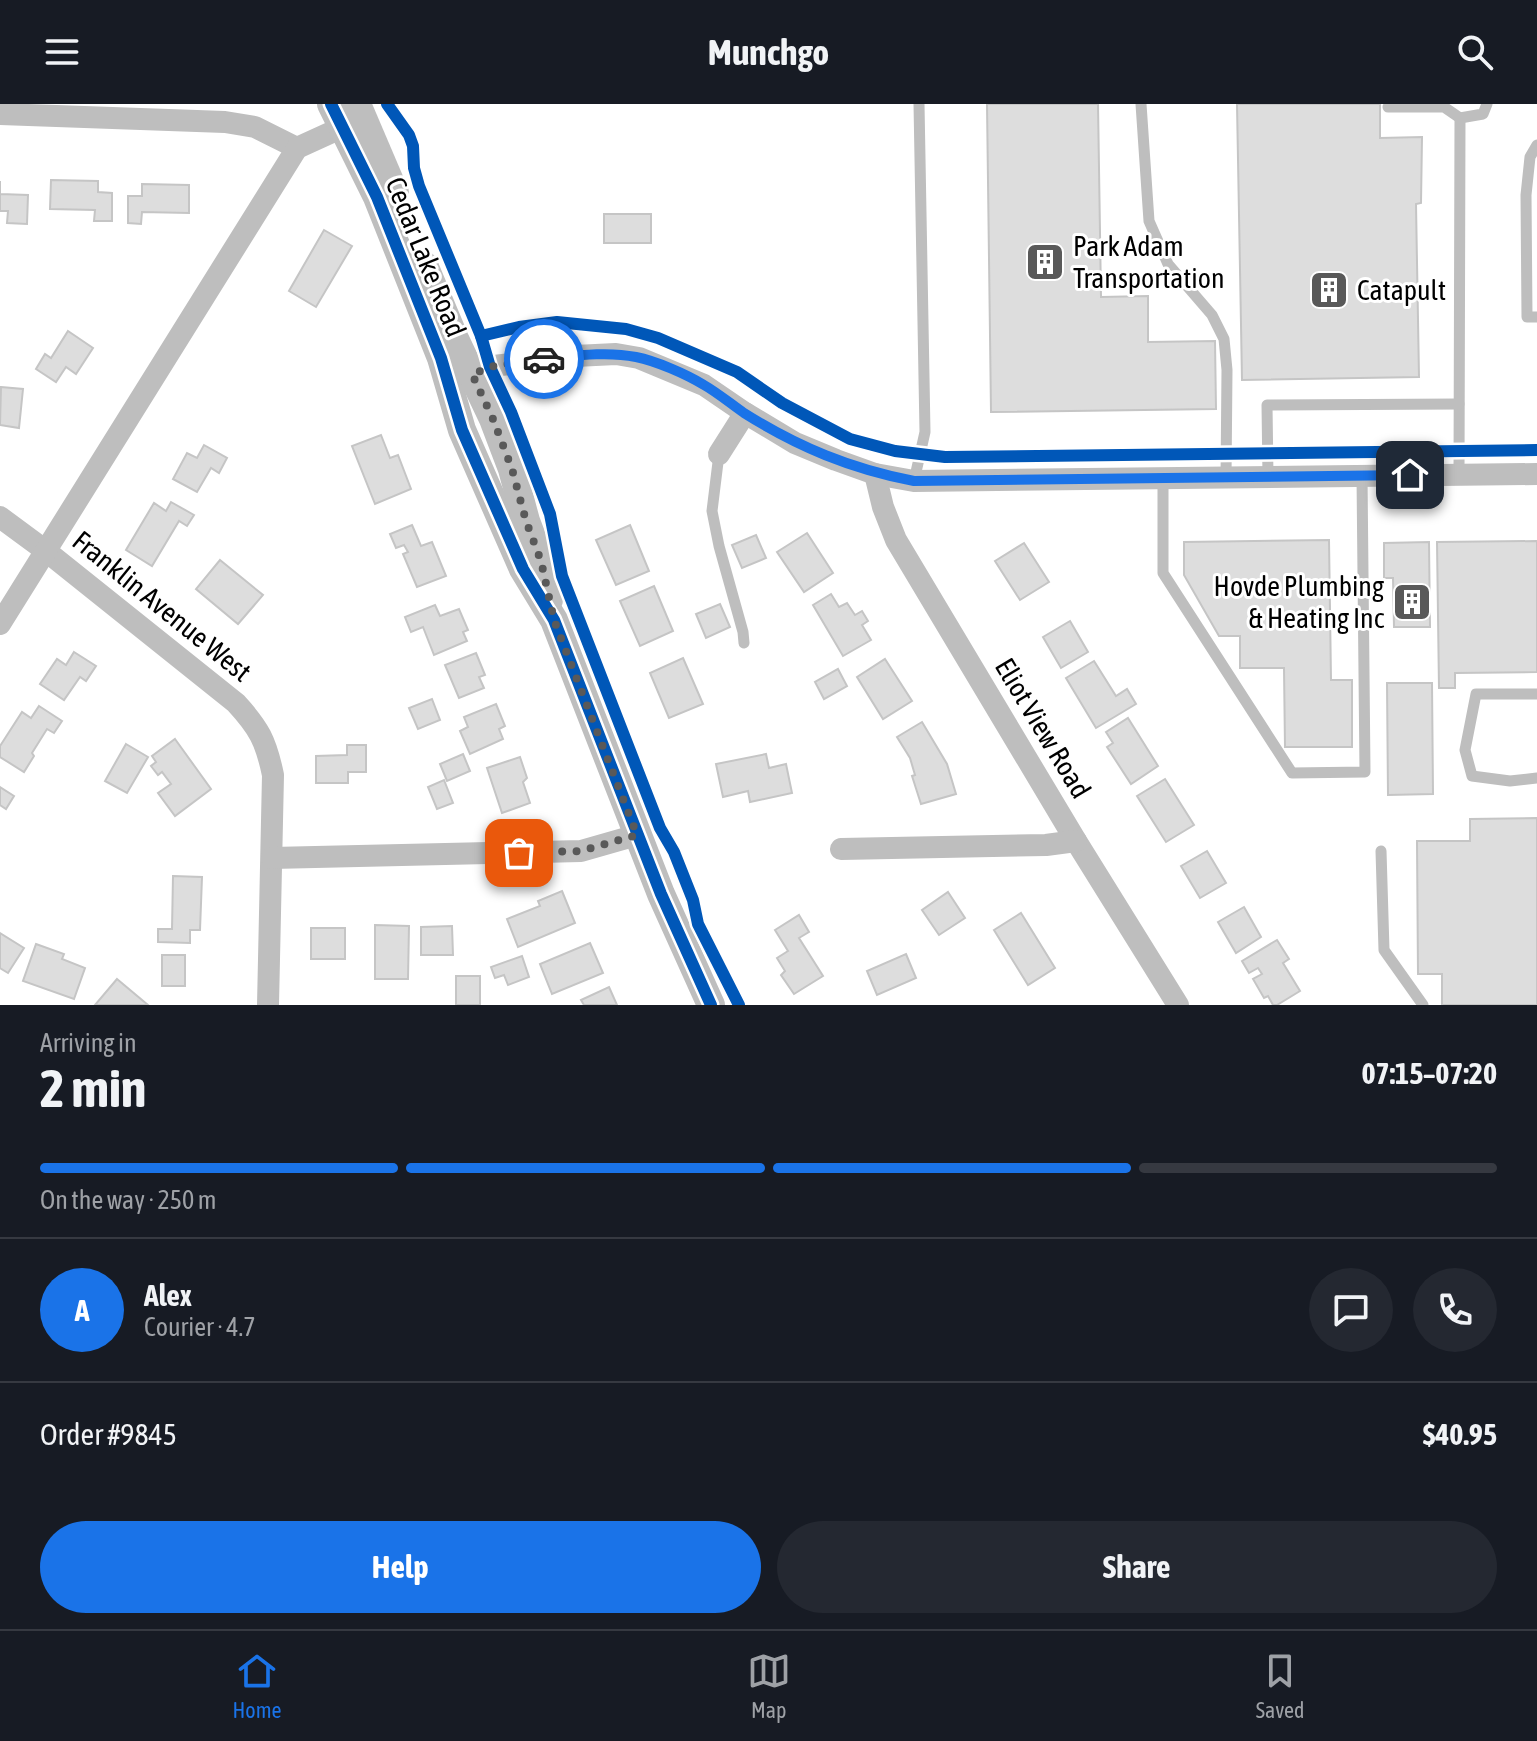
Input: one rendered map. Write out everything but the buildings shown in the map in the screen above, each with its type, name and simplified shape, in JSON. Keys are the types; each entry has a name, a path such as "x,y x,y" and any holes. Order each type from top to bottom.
{"street":[{"path":"0,114 225,122 255,127 297,148 349,113"},
{"name":"Cedar Lake Road","path":"349,113 377,197 441,358 460,378 462,430 523,569 554,620 637,835 711,1005"},
{"name":"Franklin Avenue West","path":"268,1005 273,775 268,749 254,722 236,703 46,551 297,148"},
{"path":"460,378 494,366 575,356 616,354 639,358 704,385 795,443 875,474 914,481 1537,474"},
{"path":"719,454 745,413"},
{"name":"Eliot View Road","path":"875,474 896,540 1178,1005"},
{"path":"0,517 46,551 0,624"},
{"path":"272,858 581,851 637,835"},
{"path":"841,849 1046,845 1076,841"}],"lane":[{"path":"914,481 925,432 919,104"},
{"path":"1141,104 1149,221 1168,264 1212,315 1224,339 1227,370 1226,478"},
{"path":"1388,107 1444,107 1460,118 1483,114 1487,104"},
{"path":"1459,475 1460,118"},
{"path":"1537,145 1530,157 1526,195 1527,317 1537,317"},
{"path":"1268,477 1267,405 1459,404"},
{"path":"719,454 712,511 744,643"},
{"path":"1163,478 1163,573 1292,773 1365,772 1362,476"},
{"path":"1537,694 1476,694 1465,750 1472,776 1510,781 1537,778"},
{"path":"1381,851 1384,950 1423,1005"}],"cycle path":[{"path":"331,104 377,197 441,358 462,430 523,569 554,620 661,894 711,1005"},
{"path":"387,104 409,135 419,186 550,514 562,576 660,828 674,852 693,900 698,924 739,1005"},
{"path":"481,336 557,322 626,329 658,338 737,372 782,403 850,439 895,451 945,457 1537,450"}],"way so far":[{"path":"519,853 581,851 637,835 554,620 541,561 512,469 472,374 494,366 544,359"}],"place":[{"name":"Park Adam Transportation","path":"1045,262"},
{"name":"Catapult","path":"1329,290"},
{"name":"Hovde Plumbing & Heating Inc","path":"1412,602"}],"route":[{"path":"544,359 616,354 639,358 704,385 795,443 875,474 914,481 1410,475"}]}
